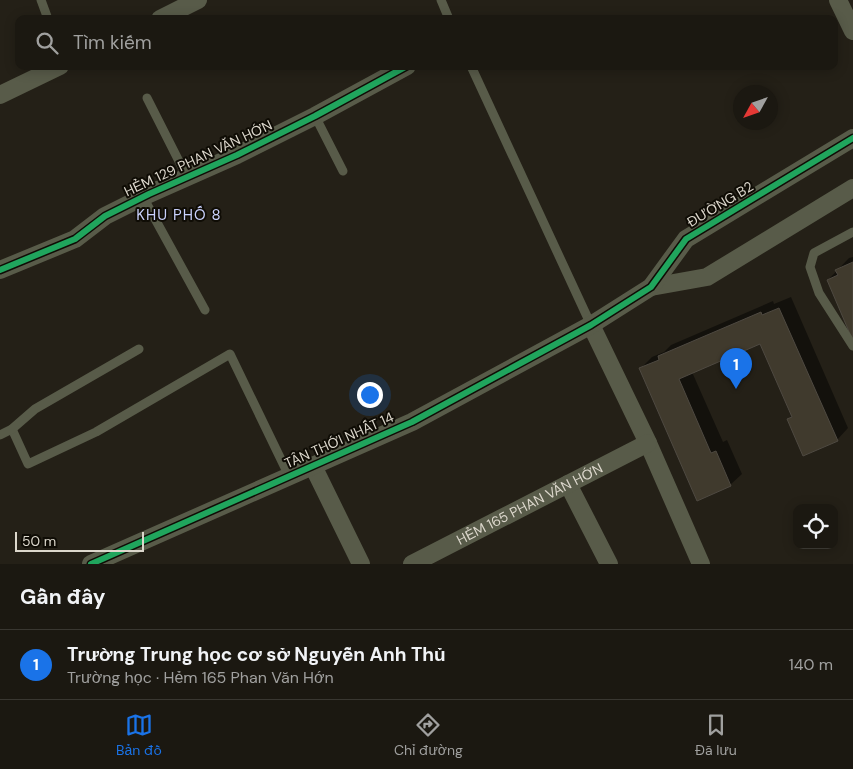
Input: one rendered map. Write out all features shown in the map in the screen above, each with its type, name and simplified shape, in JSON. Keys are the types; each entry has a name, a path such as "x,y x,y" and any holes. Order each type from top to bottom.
{"street":[{"path":"168,15 198,0"},
{"path":"838,0 853,31"},
{"path":"0,95 52,70"},
{"name":"HẺM 129 PHAN VĂN HỚN","path":"0,270 75,239 105,216 237,155 315,116 400,70"},
{"name":"ĐƯỜNG B2","path":"652,287 686,239 853,138"},
{"name":"ĐƯỜNG B2","path":"591,325 652,287 706,276 853,188"},
{"path":"591,325 648,443 701,564"},
{"name":"TÂN THỚI NHẤT 14","path":"90,564 412,422 591,325"},
{"name":"HẺM 165 PHAN VĂN HỚN","path":"412,564 648,443"},
{"path":"314,466 361,564"},
{"path":"568,484 609,564"}],"lane":[{"path":"41,0 47,15"},
{"path":"441,0 447,15"},
{"path":"472,70 591,325"},
{"path":"146,98 187,177"},
{"path":"315,116 343,171"},
{"path":"143,197 205,310"},
{"path":"853,232 814,253 810,267 819,293 853,346"},
{"path":"0,435 12,429 35,409 139,349"},
{"path":"12,429 28,464 96,432 230,354 289,476"}],"building":[{"path":"853,262 853,341 827,280 838,275 835,270"},
{"path":"779,308 838,441 803,456 787,419 792,417 760,344 679,379 711,453 716,451 731,486 697,501 639,368 659,360 658,356 761,312 762,315"}],"cycle path":[{"path":"0,270 75,239 105,216 149,194 237,155 315,116 400,70"},
{"path":"91,564 412,422 591,325 651,287 686,239 853,138"}],"place":[{"name":"Trường Trung học cơ sở Nguyễn Anh Thủ","path":"736,389"}],"district":[{"name":"KHU PHỐ 8","path":"179,215"}]}
